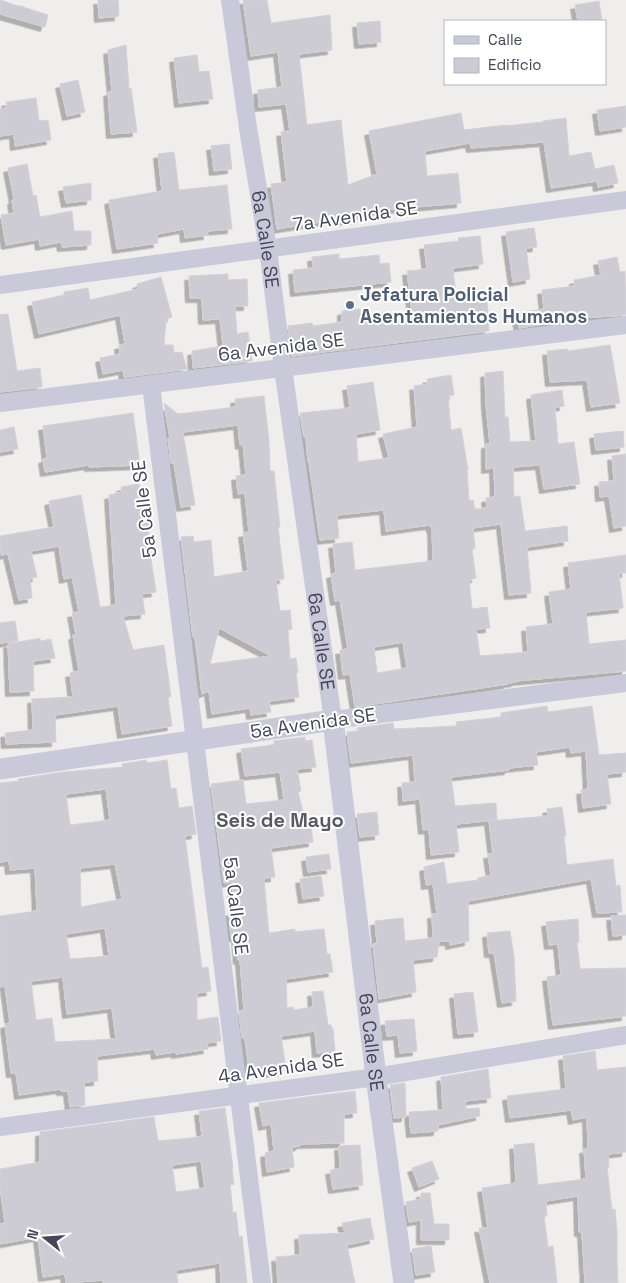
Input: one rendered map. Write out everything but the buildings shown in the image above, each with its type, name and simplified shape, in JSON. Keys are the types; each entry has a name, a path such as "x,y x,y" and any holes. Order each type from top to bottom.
{"street":[{"name":"6a Calle SE","path":"230,0 248,128 268,249 333,720 376,1077 404,1283"},
{"name":"7a Avenida SE","path":"0,285 626,200"},
{"name":"6a Avenida SE","path":"0,404 626,325"},
{"name":"5a Calle SE","path":"151,384 262,1283"},
{"name":"5a Avenida SE","path":"0,769 333,720 626,683"},
{"name":"4a Avenida SE","path":"0,1127 376,1077 626,1035"}],"place":[{"name":"Jefatura Policial Asentamientos Humanos","path":"350,305"}],"district":[{"name":"Seis de Mayo","path":"280,820"}]}
